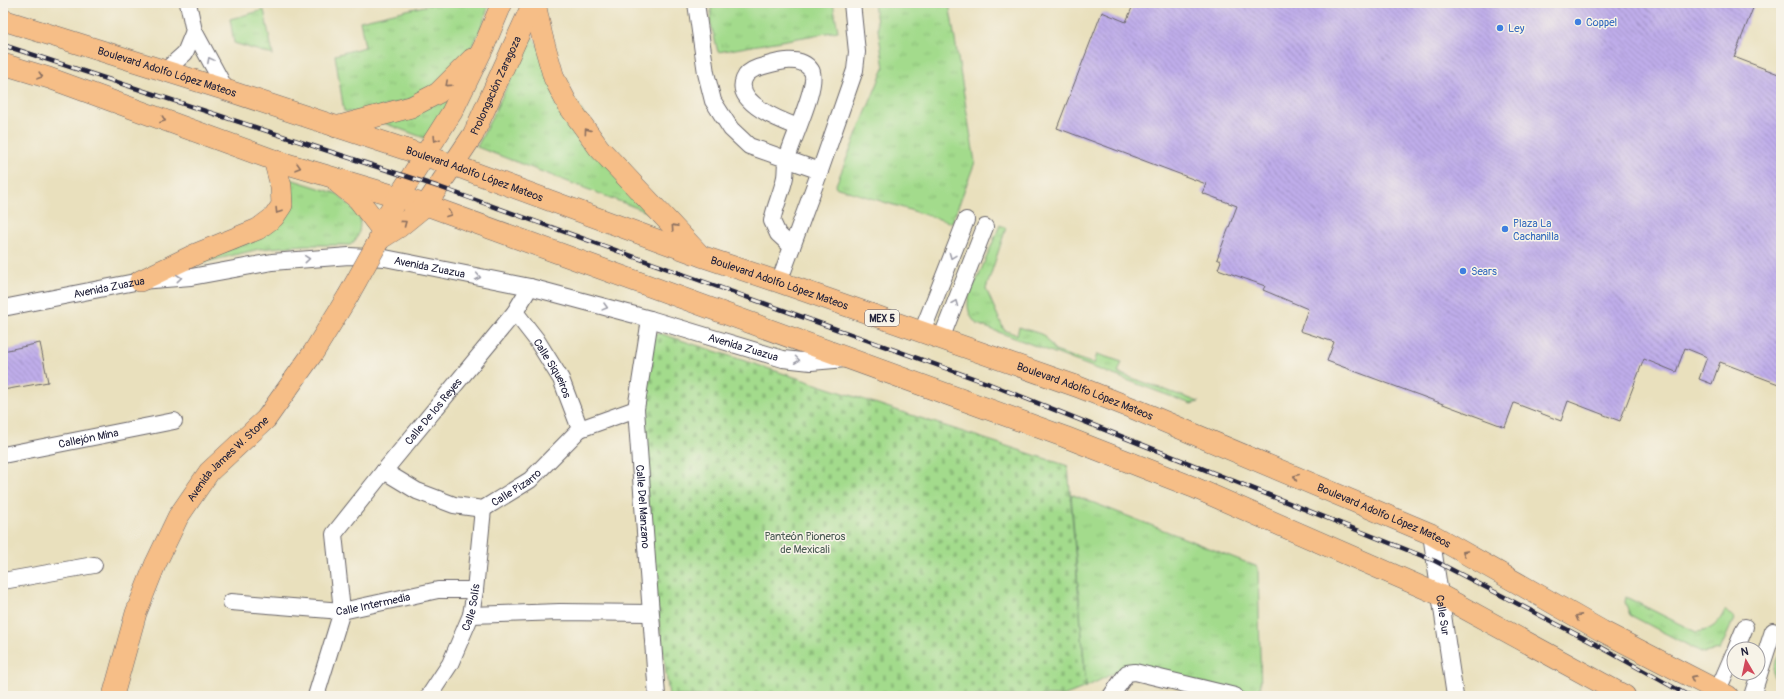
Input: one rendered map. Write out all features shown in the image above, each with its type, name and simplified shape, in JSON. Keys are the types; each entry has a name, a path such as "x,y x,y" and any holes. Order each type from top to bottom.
{"main road":[{"path":"425,156 452,112 484,46 502,3"},
{"path":"534,3 554,78 568,105 599,148 701,256"},
{"name":"Prolongación Zaragoza","path":"426,205 473,135 534,3"},
{"name":"Boulevard Adolfo López Mateos","path":"3,20 226,90 425,156 701,256 922,332 1137,410 1431,534 1602,631 1723,693"},
{"path":"336,127 411,107 438,93 456,77 484,46"},
{"path":"3,64 49,78 274,160 426,205 1065,437 1193,487 1440,595 1625,696"},
{"name":"Avenida James W. Stone","path":"113,696 136,613 155,565 178,517 209,472 266,419 313,353 348,296 380,237 388,215 425,156"},
{"path":"140,281 196,254 258,229 274,217 282,205 281,186 274,160"},
{"path":"332,177 358,199 380,237"},
{"name":"Avenida James W. Stone","path":"380,237 399,227 426,205"}],"street":[{"path":"188,3 194,31 226,90"},
{"path":"696,3 706,73 713,101 731,129 749,146 820,171"},
{"path":"779,282 855,70 857,52 852,3"},
{"path":"165,71 185,53 194,31"},
{"path":"792,247 778,234 772,220 785,177 786,160 798,127 814,79 812,70 805,64 795,61 782,61 754,69 747,74 743,81 742,89 746,96 757,107 770,116 798,127"},
{"path":"922,332 966,220"},
{"path":"941,339 985,228"},
{"name":"Avenida Zuazua","path":"3,308 140,281 191,277 272,262 349,256 385,258 530,287 650,319 783,359 811,362 850,359"},
{"name":"Calle De los Reyes","path":"342,611 334,534 515,312 530,287"},
{"name":"Calle Siqueiros","path":"515,312 536,339 561,379 580,429"},
{"name":"Calle Del Manzano","path":"650,319 636,409 657,696"},
{"name":"Calle Pizarro","path":"384,471 417,491 454,505 483,509 530,480 580,429 636,409"},
{"name":"Callejón Mina","path":"3,455 174,421"},
{"name":"Calle Solís","path":"429,696 450,664 470,615 475,590 483,509"},
{"name":"Calle Sur","path":"1431,534 1455,696"},
{"path":"3,581 94,565"},
{"name":"Calle Intermedia","path":"231,602 271,604 342,611 438,590 475,590"},
{"path":"316,696 342,611"},
{"path":"470,615 560,612 650,613"},
{"path":"1739,641 1745,627"},
{"path":"1752,696 1774,632"},
{"path":"1111,696 1127,673 1135,672 1235,696"},
{"path":"1723,693 1726,681"}],"green space":[{"path":"437,3 489,3 479,33 462,60 452,72 427,91 413,98 367,111 344,111 335,55 365,47 360,21"},
{"path":"712,3 833,3 838,31 718,52 710,21"},
{"path":"874,3 949,3 975,162 952,223 835,187 884,68"},
{"path":"264,10 273,55 234,43 230,19"},
{"path":"532,36 650,213 477,147"},
{"path":"466,76 427,139 381,122"},
{"path":"287,178 338,194 360,216 359,232 356,239 350,245 305,245 259,249 185,267 254,239"},
{"path":"1000,225 1006,228 986,289 1004,330 1017,335 1019,327 1044,335 1055,351 1094,364 1097,354 1122,362 1118,373 1199,402 1191,404 977,324 968,308 969,297"},
{"name":"Panteón Pioneros de Mexicali","path":"659,333 1068,466 1086,687 1063,696 669,696 652,568 641,410 651,335"},
{"path":"1071,494 1258,567 1261,696 1133,667 1126,667 1086,687"},
{"path":"1626,597 1696,632 1706,630 1714,626 1725,610 1734,619 1720,650 1703,653 1630,615 1625,602"},
{"path":"1781,651 1781,684 1776,680 1773,669"}],"building":[{"name":"Plaza La Cachanilla","path":"1134,3 1755,3 1734,57 1781,75 1781,385 1720,362 1712,384 1699,379 1707,357 1685,348 1676,372 1644,359 1620,421 1568,401 1561,421 1514,403 1505,427 1327,361 1334,342 1300,331 1308,309 1263,290 1265,286 1218,269 1221,261 1217,259 1237,206 1202,193 1206,184 1057,128 1102,12 1126,22"},
{"path":"40,343 48,382 3,390 3,351"}],"railway":[{"path":"3,45 439,187 987,383 1435,561 1597,645 1689,696"}],"place":[{"name":"Coppel","path":"1578,22"},
{"name":"Ley","path":"1500,28"},
{"name":"Plaza La Cachanilla","path":"1505,229"},
{"name":"Sears","path":"1463,271"}]}
